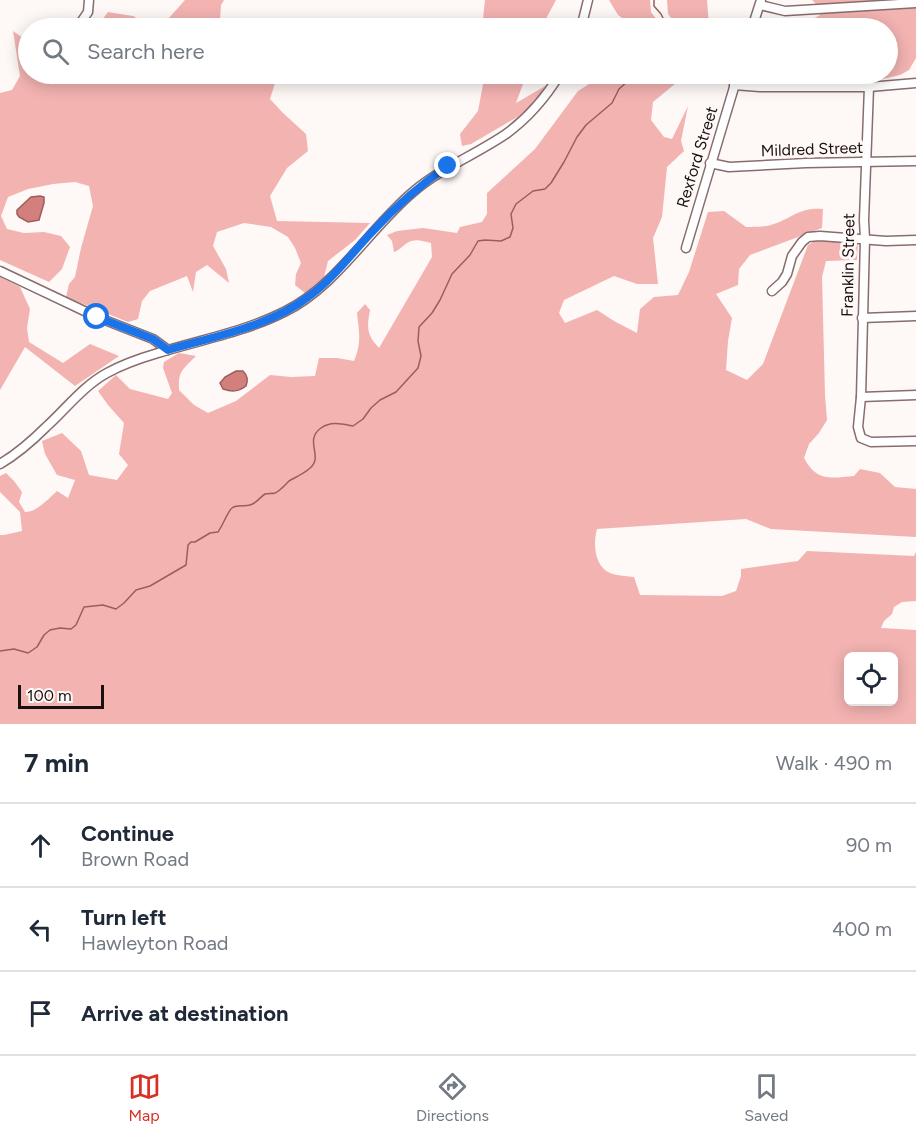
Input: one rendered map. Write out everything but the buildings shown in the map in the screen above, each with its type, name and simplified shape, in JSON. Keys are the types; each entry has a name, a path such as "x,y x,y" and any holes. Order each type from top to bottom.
{"street":[{"path":"85,18 89,0"},
{"path":"584,18 588,0"},
{"path":"755,18 761,2 785,11 916,3"},
{"path":"734,85 869,87 916,83"},
{"path":"0,464 30,441 77,396 102,376 133,361 286,312 308,297 414,191 448,166 503,135 526,118 554,84"},
{"name":"Rexford Street","path":"686,248 734,85"},
{"name":"Franklin Street","path":"869,87 861,397 858,427 861,438 866,441 916,441"},
{"name":"Mildred Street","path":"710,163 729,167 916,161"},
{"path":"772,291 782,282 792,256 808,237 886,241 916,240"},
{"path":"0,271 97,317 153,339 168,350"},
{"path":"862,318 916,316"},
{"path":"861,397 916,395"}],"shaded area":[{"path":"185,0 224,0 221,5 220,18 169,18"},
{"path":"485,0 556,0 546,18 483,18"},
{"path":"609,0 650,0 651,12 656,18 622,18"},
{"path":"667,0 707,0 708,18 671,18 668,14"},
{"path":"812,0 916,0 916,58 909,70 898,75 898,18 815,18 820,15"},
{"path":"108,12 137,18 104,18"},
{"path":"13,31 18,34 18,63"},
{"path":"18,80 18,84 275,84 270,99 306,134 308,151 287,168 270,196 277,221 370,223 355,240 328,261 324,277 305,293 295,285 296,274 301,263 288,237 271,227 244,223 217,232 213,246 226,269 229,283 207,265 196,272 193,292 187,276 150,291 142,301 138,319 128,322 66,297 69,284 75,277 93,206 89,186 75,182 53,184 28,189 8,197 1,216 7,229 61,236 70,247 62,269 49,282 0,260 0,93 12,90"},
{"path":"483,84 523,84 516,103 547,85 526,112 471,144 462,146 460,134 478,111"},
{"path":"589,84 675,84 653,102 651,120 664,137 672,139 688,106 681,141 684,151 667,167 662,217 653,238 658,284 637,284 614,276 564,300 559,313 565,323 597,310 637,333 640,309 654,297 678,295 689,272 708,212 724,211 746,227 756,227 778,223 807,210 823,209 822,228 750,255 739,269 738,285 716,294 732,318 726,370 747,380 763,364 808,245 818,239 858,241 857,260 826,261 822,277 827,420 809,444 804,458 814,471 825,477 854,476 860,469 880,473 895,487 916,489 916,537 771,529 746,519 597,529 595,547 598,560 605,570 613,574 634,577 640,595 722,596 736,591 741,569 798,561 807,551 914,556 916,552 916,601 902,602 894,607 892,614 884,621 881,628 916,630 916,724 0,724 0,535 22,531 20,512 0,492 0,476 6,473 22,492 19,502 25,512 38,507 57,491 68,498 75,480 57,475 45,454 42,441 62,433 81,451 89,475 117,480 128,465 119,454 124,423 98,391 116,375 130,389 168,399 172,393 163,368 164,362 179,353 196,356 182,371 179,378 179,390 194,405 208,413 236,401 270,375 315,376 319,358 354,361 359,342 357,313 365,304 370,310 368,326 370,334 379,348 432,257 431,243 419,240 410,241 394,252 392,241 387,235 397,231 423,228 457,233 460,227 482,222 487,214 487,193 535,149 578,91"},
{"path":"31,197 44,197 44,203 39,220 28,222 19,217 17,210"},
{"path":"0,277 20,287 30,309 27,328 29,342 63,363 90,344 119,356 75,386 25,347 0,390"},
{"path":"236,371 243,371 246,375 246,386 235,391 223,389 220,383"}],"waterway":[{"path":"654,0 654,6 663,18"},
{"path":"0,651 14,649 28,653 37,647 50,630 71,629 76,625 84,607 103,605 116,609 136,590 150,586 186,565 188,545 210,533 218,532 232,508 250,505 265,494 277,492 289,481 309,469 315,459 314,438 321,428 333,424 353,426 363,419 380,400 396,392 418,368 421,356 418,341 419,327 432,313 452,274 470,255 478,241 501,241 510,237 513,228 511,214 516,204 533,191 545,189 551,183 577,137 586,125 612,103 619,89 625,84"}],"route":[{"path":"97,317 153,339 168,350 228,333 286,312 322,286 398,205 448,166"}]}
